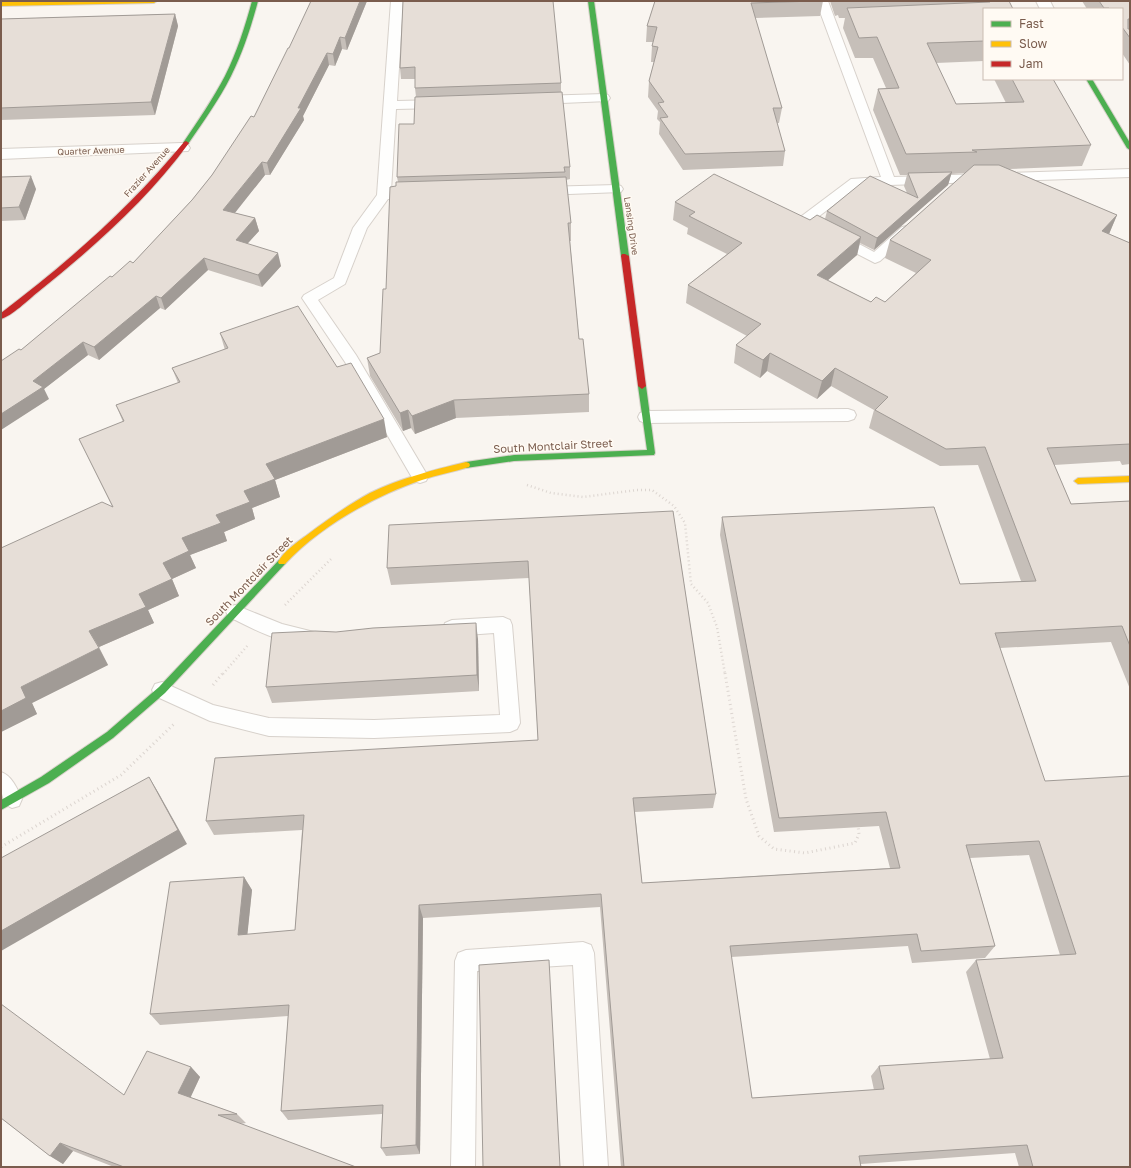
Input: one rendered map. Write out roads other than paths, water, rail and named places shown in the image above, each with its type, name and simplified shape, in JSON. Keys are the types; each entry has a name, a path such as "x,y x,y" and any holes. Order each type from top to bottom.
{"street":[{"path":"1,4 154,1"},
{"name":"Frazier Avenue","path":"1,317 69,264 123,214 159,176 182,148 210,108 229,75 245,36 254,1"},
{"name":"Lansing Drive","path":"591,1 651,453"},
{"path":"1090,80 1130,148"},
{"name":"Quarter Avenue","path":"1,154 182,148"},
{"name":"South Montclair Street","path":"6,802 45,780 110,735 162,690 291,552 331,520 374,496 420,476 464,465 514,458 651,453"},
{"path":"1078,481 1130,478"}],"lane":[{"path":"397,1 384,195 360,228 340,281 309,298 351,359 420,476"},
{"path":"822,1 889,181"},
{"path":"831,24 846,24"},
{"path":"525,101 604,98"},
{"path":"390,105 453,103"},
{"path":"917,221 875,258 804,221 856,182 1130,173"},
{"path":"947,194 965,178"},
{"path":"528,192 616,189"},
{"path":"384,195 424,194"},
{"path":"646,417 848,415"},
{"path":"234,612 288,634 300,637 326,638"},
{"path":"162,690 210,713 269,727 374,730 510,723 504,625 437,629"},
{"path":"1,781 6,802"},
{"path":"463,1167 466,961 583,953 596,1167"}]}
